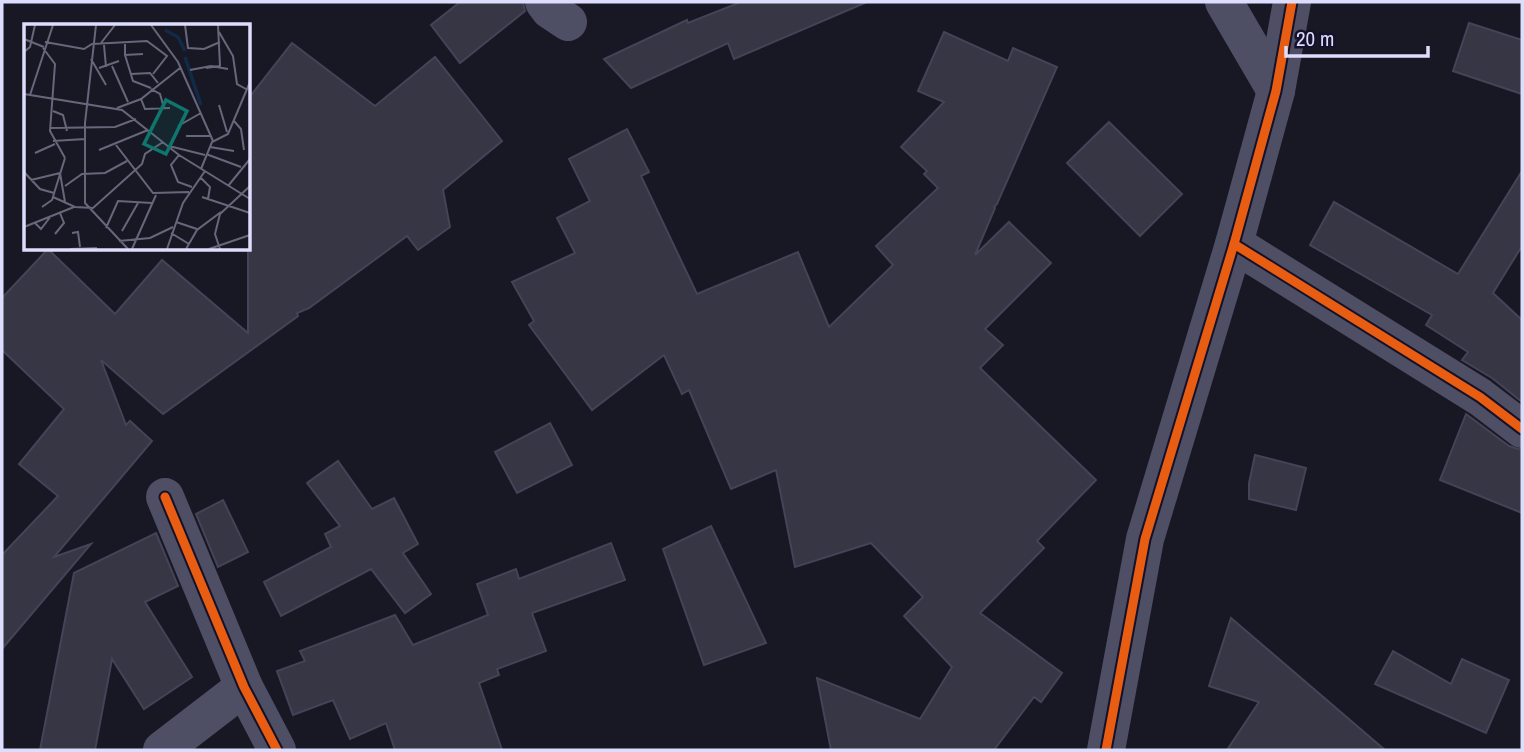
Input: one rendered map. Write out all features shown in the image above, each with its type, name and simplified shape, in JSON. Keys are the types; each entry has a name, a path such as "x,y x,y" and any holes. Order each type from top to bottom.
{"street":[{"path":"1224,2 1276,91"},
{"path":"1106,750 1144,539 1234,244 1276,91 1292,2"},
{"path":"1234,244 1480,397 1522,429"},
{"path":"165,497 244,687 277,750"},
{"path":"162,750 244,687"}],"building":[{"path":"460,2 523,2 525,11 460,63 431,25"},
{"path":"741,2 867,2 734,59 728,43 631,88 604,59 687,20 688,23"},
{"path":"1469,23 1522,40 1522,94 1453,71"},
{"path":"944,32 1008,61 1013,48 1057,67 975,255 1009,222 1051,263 985,329 1003,345 980,368 1096,480 1037,541 1044,548 980,613 1062,673 1041,702 1034,697 994,750 831,750 817,678 920,719 952,667 904,616 923,597 871,543 795,567 776,470 731,489 689,390 682,394 664,355 592,410 529,325 534,321 512,282 575,253 557,218 590,201 569,159 627,129 649,172 641,176 697,294 798,252 829,327 893,265 876,246 938,188 924,174 927,171 901,147 944,102 918,91"},
{"path":"292,43 375,106 435,57 502,141 443,190 450,227 418,250 407,236 309,308 297,313 298,316 163,414 101,360 126,425 130,421 152,441 54,557 91,544 2,649 2,555 58,496 19,464 64,409 2,350 2,298 49,250 115,314 162,260 248,333 250,96"},
{"path":"1109,122 1182,194 1140,236 1067,163"},
{"path":"1522,171 1522,246 1493,293 1522,320 1522,402 1492,378 1462,360 1468,352 1426,325 1432,315 1310,245 1334,202 1458,274"},
{"path":"1466,414 1509,446 1522,450 1522,513 1440,480"},
{"path":"550,423 572,465 517,493 495,452"},
{"path":"1255,455 1306,468 1296,510 1249,499 1249,483"},
{"path":"338,461 372,509 394,498 418,544 403,553 431,594 405,613 371,569 281,616 264,582 331,547 325,534 340,526 307,483"},
{"path":"223,500 248,552 218,567 196,514"},
{"path":"711,526 766,643 704,665 663,549"},
{"path":"156,533 178,586 145,602 192,677 144,709 112,659 95,750 40,750 74,573"},
{"path":"611,543 625,580 532,613 546,651 497,669 499,675 479,683 502,750 395,750 386,723 350,739 333,700 293,715 277,671 305,661 300,651 395,615 413,645 488,615 477,584 516,569 519,579"},
{"path":"1231,618 1385,750 1227,750 1259,702 1209,686"},
{"path":"1393,651 1451,684 1462,659 1509,680 1486,733 1375,684"}],"cycle path":[{"path":"1106,750 1145,539 1234,244 1276,91 1292,2"},
{"path":"1234,244 1480,397 1522,429"},
{"path":"165,497 244,687 277,750"}]}
